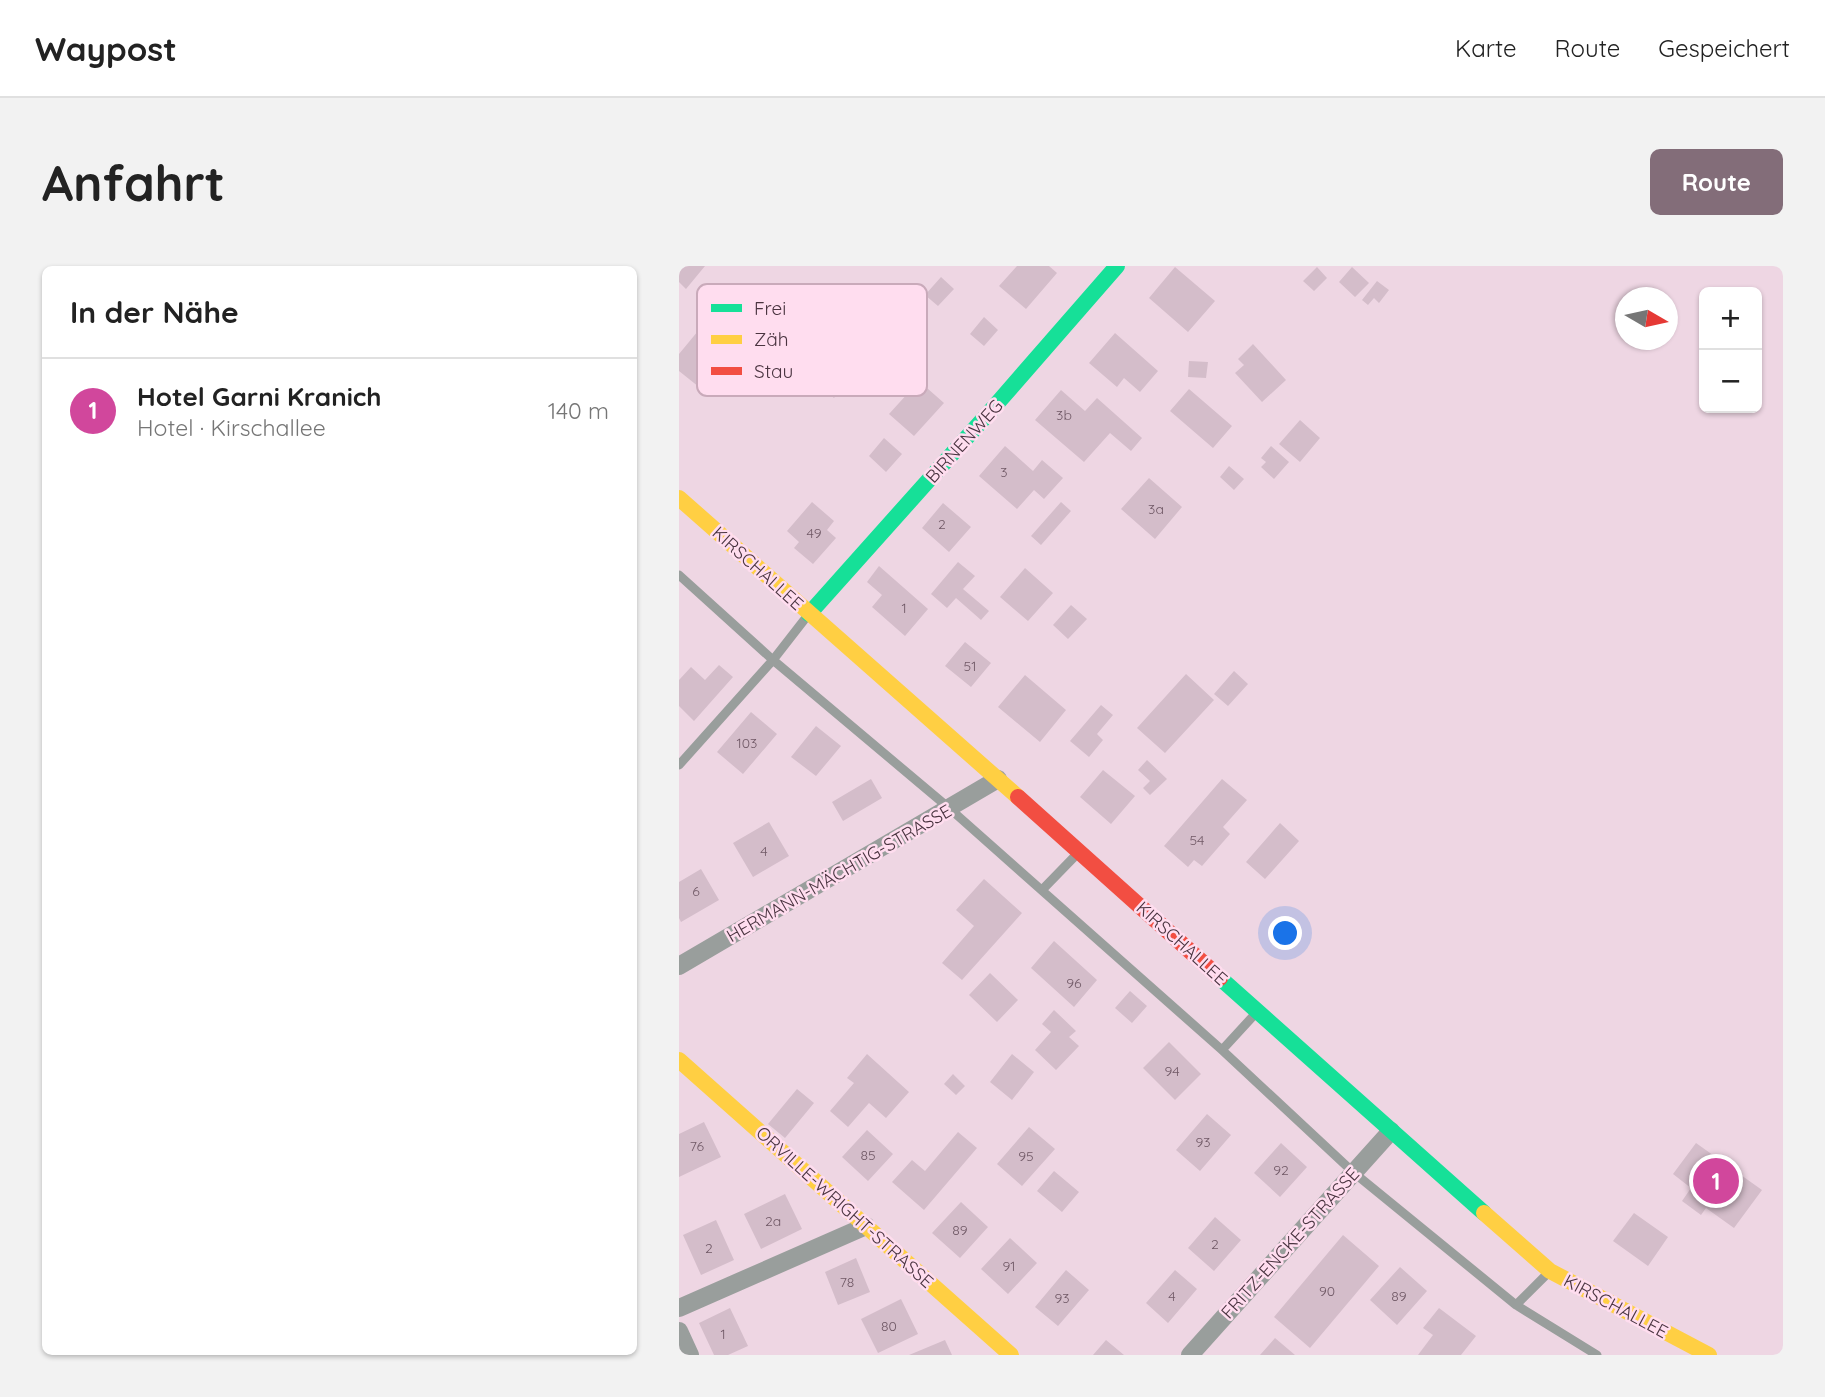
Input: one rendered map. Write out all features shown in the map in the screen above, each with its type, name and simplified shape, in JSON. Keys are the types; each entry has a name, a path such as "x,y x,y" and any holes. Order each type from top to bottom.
{"street":[{"name":"BIRNENWEG","path":"809,614 1117,266"},
{"name":"KIRSCHALLEE","path":"679,498 1550,1271 1709,1355"},
{"name":"HERMANN-MÄCHTIG-STRASSE","path":"679,966 998,779"},
{"name":"ORVILLE-WRIGHT-STRASSE","path":"680,1061 1011,1355"},
{"name":"FRITZ-ENCKE-STRASSE","path":"1190,1355 1391,1131"},
{"path":"679,1308 866,1226"},
{"path":"679,1331 690,1355"}],"lane":[{"path":"679,575 773,660 1042,890 1353,1172 1515,1305 1597,1355"},
{"path":"679,765 773,660 809,614"},
{"path":"1042,890 1079,851"},
{"path":"1221,1050 1258,1011"},
{"path":"1515,1305 1550,1271"}],"building":[{"path":"679,266 705,266 686,289 679,282"},
{"path":"1017,266 1049,266 1057,273 1026,309 999,286"},
{"path":"1175,267 1215,301 1188,332 1149,298"},
{"path":"1317,267 1327,278 1314,291 1303,281"},
{"path":"1352,267 1369,283 1355,297 1339,282"},
{"path":"941,277 954,289 938,306 927,297 927,293"},
{"path":"1377,281 1389,290 1379,303 1374,298 1368,305 1362,300"},
{"path":"984,317 998,330 984,346 970,334"},
{"path":"697,332 697,385 679,371 679,354"},
{"path":"1115,333 1158,371 1140,392 1124,378 1117,387 1089,363"},
{"path":"1253,344 1286,380 1262,402 1235,373 1244,365 1238,359"},
{"path":"1189,361 1208,362 1206,378 1188,377"},
{"path":"927,388 944,403 914,436 889,414 905,396 927,396"},
{"path":"1189,389 1232,426 1213,448 1170,411"},
{"path":"1061,390 1085,411 1097,398 1142,438 1131,451 1110,433 1084,462 1035,420"},
{"path":"1300,420 1320,438 1300,462 1279,444"},
{"path":"884,438 902,454 886,472 869,456"},
{"path":"1005,446 1033,471 1042,460 1063,478 1044,499 1034,490 1017,509 979,476"},
{"path":"1271,446 1289,462 1274,479 1261,467 1266,462 1261,458"},
{"path":"1229,466 1244,479 1234,490 1220,477"},
{"path":"1149,478 1182,507 1155,539 1121,509"},
{"path":"812,502 834,521 827,530 836,538 813,564 794,548 799,542 787,531"},
{"path":"1061,502 1071,511 1041,545 1031,536"},
{"path":"943,503 971,527 949,552 922,528"},
{"path":"958,562 975,576 963,589 989,611 981,620 956,598 947,608 931,594"},
{"path":"879,566 928,609 905,636 872,607 882,595 867,582"},
{"path":"1025,568 1053,593 1028,621 1000,597"},
{"path":"1071,605 1087,619 1068,639 1053,625"},
{"path":"965,642 991,663 971,687 945,666"},
{"path":"719,665 733,677 694,721 679,706 679,680 691,667 705,680"},
{"path":"1234,671 1248,684 1228,706 1214,694"},
{"path":"1186,674 1214,700 1165,753 1137,728"},
{"path":"1025,675 1066,710 1040,742 998,707"},
{"path":"1101,705 1113,715 1097,734 1103,740 1089,757 1070,741"},
{"path":"751,712 777,734 743,774 717,752"},
{"path":"816,726 841,746 816,776 791,757"},
{"path":"1147,760 1167,779 1150,795 1143,788 1150,781 1138,770"},
{"path":"1103,770 1135,796 1111,824 1080,797"},
{"path":"871,779 882,798 843,821 832,802"},
{"path":"1222,779 1247,800 1223,827 1230,834 1202,866 1194,860 1188,867 1164,846"},
{"path":"769,822 789,856 753,877 733,843"},
{"path":"1280,823 1299,841 1265,879 1246,862"},
{"path":"701,869 719,900 681,922 679,882"},
{"path":"984,879 1022,913 962,980 942,963 974,926 956,910"},
{"path":"1054,941 1097,980 1074,1007 1031,968"},
{"path":"990,973 1018,1000 997,1022 969,995"},
{"path":"1130,991 1147,1006 1132,1023 1115,1008"},
{"path":"1054,1010 1076,1031 1069,1037 1079,1046 1056,1070 1035,1050 1051,1032 1042,1024"},
{"path":"1169,1042 1201,1074 1175,1100 1143,1068"},
{"path":"867,1054 909,1092 886,1118 869,1103 848,1127 830,1111 854,1083 847,1078"},
{"path":"1012,1054 1034,1072 1012,1100 990,1082"},
{"path":"953,1074 965,1086 956,1095 944,1084"},
{"path":"797,1089 814,1103 785,1138 768,1124"},
{"path":"1207,1114 1231,1135 1200,1171 1176,1150"},
{"path":"704,1122 721,1157 679,1177 679,1134"},
{"path":"1029,1127 1055,1149 1022,1186 997,1164"},
{"path":"867,1130 893,1154 868,1181 842,1157"},
{"path":"958,1132 977,1148 924,1210 892,1182 912,1160 925,1171"},
{"path":"1281,1143 1307,1167 1280,1197 1254,1173"},
{"path":"1696,1143 1762,1190 1734,1228 1706,1208 1701,1215 1682,1201 1691,1188 1673,1174"},
{"path":"1054,1171 1079,1192 1062,1212 1037,1191"},
{"path":"785,1194 802,1229 761,1249 744,1214"},
{"path":"961,1202 988,1227 960,1258 932,1233"},
{"path":"1634,1213 1668,1237 1648,1266 1613,1241"},
{"path":"1215,1217 1241,1240 1214,1271 1188,1248"},
{"path":"716,1220 734,1260 701,1275 683,1235"},
{"path":"1343,1235 1379,1266 1310,1348 1274,1317"},
{"path":"1010,1238 1037,1263 1008,1294 981,1269"},
{"path":"856,1258 870,1292 838,1305 825,1272"},
{"path":"1400,1267 1427,1291 1397,1325 1370,1300"},
{"path":"1066,1270 1089,1290 1058,1326 1035,1307"},
{"path":"1175,1270 1197,1289 1168,1323 1146,1303"},
{"path":"901,1299 918,1334 878,1353 861,1319"},
{"path":"730,1308 748,1346 728,1355 714,1355 699,1323"},
{"path":"1439,1308 1476,1336 1461,1355 1418,1355 1433,1335 1423,1328"},
{"path":"1275,1338 1295,1355 1260,1355"},
{"path":"945,1340 952,1355 909,1355"},
{"path":"1106,1340 1124,1355 1093,1355"}],"traffic: fast":[{"path":"809,614 1117,266"},
{"path":"1220,978 1484,1213"}],"traffic: slow":[{"path":"679,498 1018,797"},
{"path":"679,1060 1011,1355"},
{"path":"1484,1213 1550,1271 1709,1355"}],"traffic: jam":[{"path":"1018,797 1220,978"}],"place":[{"name":"Hotel Garni Kranich","path":"1716,1181"}]}
